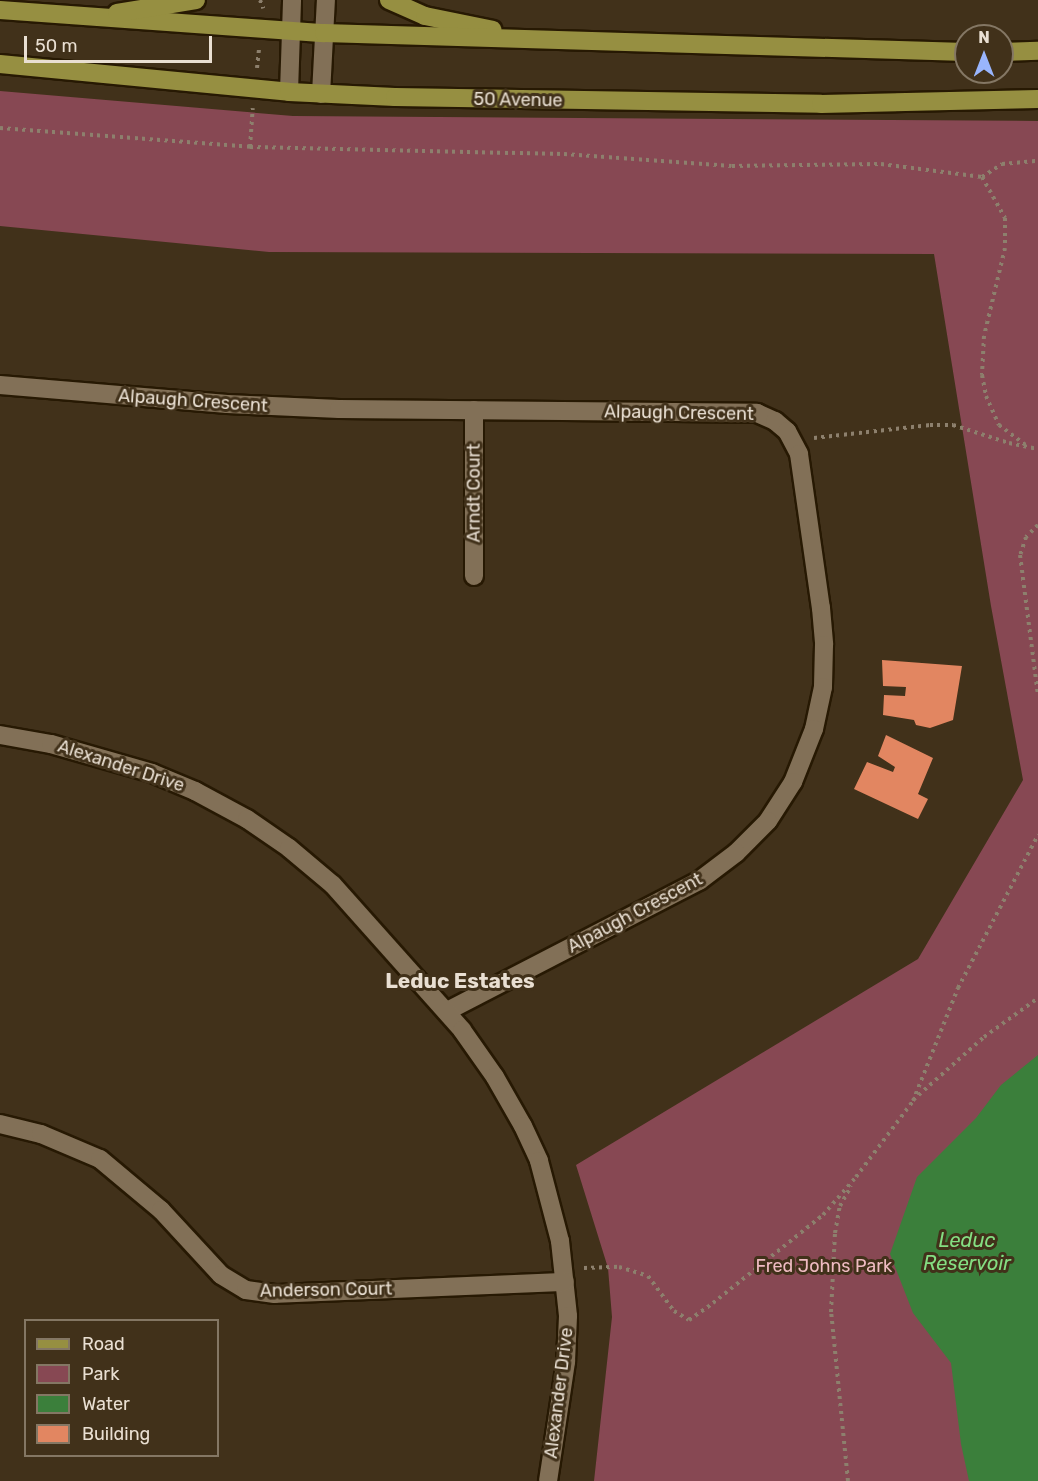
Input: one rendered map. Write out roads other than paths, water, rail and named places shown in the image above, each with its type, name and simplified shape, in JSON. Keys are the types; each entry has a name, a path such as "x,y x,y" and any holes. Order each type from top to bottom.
{"main road":[{"path":"94,18 195,0"},
{"path":"390,0 425,16 470,26 575,41"},
{"path":"0,10 324,33 954,52"},
{"path":"1014,52 1038,51"},
{"name":"50 Avenue","path":"0,64 321,94 821,104 1038,99"}],"street":[{"path":"289,92 292,0"},
{"path":"321,94 326,0"},
{"name":"Alpaugh Crescent","path":"0,385 227,404 474,410 757,412 775,421 787,431 799,454 821,608 824,645 823,687 814,729 793,782 768,821 736,853 699,881 447,1011"},
{"name":"Arndt Court","path":"474,410 474,576"},
{"name":"Alexander Drive","path":"0,735 72,749 152,773 195,791 247,819 289,848 333,885 447,1011 495,1077 523,1126 539,1161 553,1206 568,1316 566,1362 548,1481"},
{"name":"Anderson Court","path":"0,1124 41,1134 100,1159 161,1210 221,1275 246,1290 275,1294 564,1274"}],"water":[{"name":"Leduc Reservoir","path":"1038,1055 1038,1481 969,1481 961,1444 951,1363 913,1313 890,1254 917,1177 976,1118 1001,1085"}],"district":[{"name":"Leduc Estates","path":"460,981"}],"park label":[{"name":"Fred Johns Park","path":"824,1266"}]}
